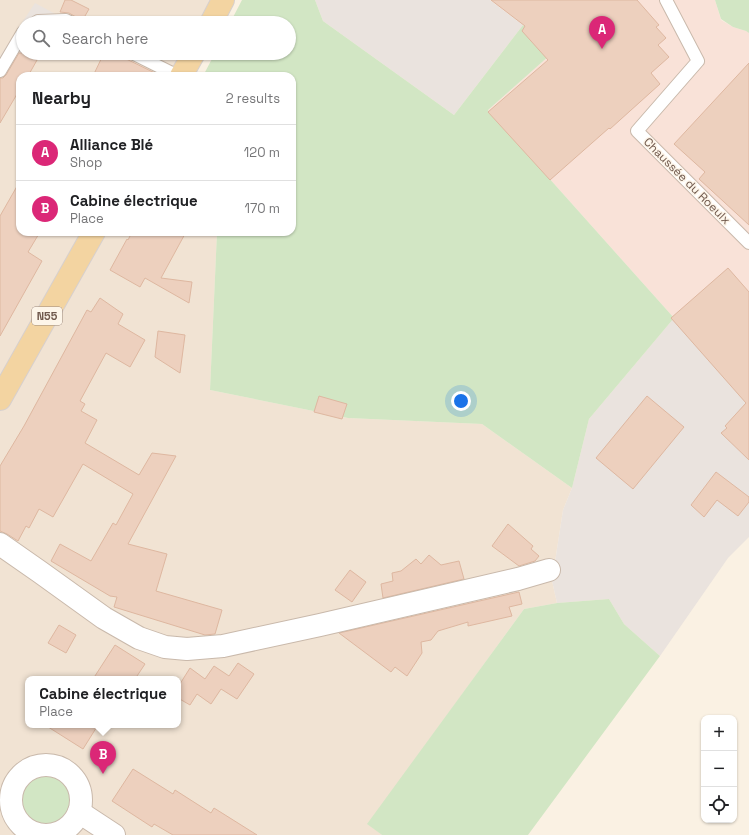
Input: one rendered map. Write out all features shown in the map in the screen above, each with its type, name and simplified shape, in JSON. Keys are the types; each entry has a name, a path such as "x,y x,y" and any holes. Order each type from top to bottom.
{"main road":[{"path":"214,16 223,0"},
{"path":"183,72 190,60"},
{"name":"N55","path":"0,399 92,236"}],"street":[{"path":"0,544 104,618 138,638 165,647 187,649 223,646 320,625 518,579 550,570"},
{"path":"79,812 114,835"}],"lane":[{"name":"Chaussée du Roeulx","path":"666,0 698,61 637,131 749,243"},
{"path":"0,71 16,44"},
{"path":"146,60 170,72"}],"shaded area":[{"path":"0,0 223,0 215,16 16,16 16,60 190,60 183,72 16,72 16,236 217,236 210,390 348,418 482,424 572,488 563,510 552,581 557,603 524,609 368,824 382,835 0,835"},
{"path":"315,0 490,0 523,25 454,115 323,21"},
{"path":"490,0 715,0 721,20 733,27 749,33 749,399 674,318 488,110 550,55 523,25"},
{"path":"35,3 59,16 26,16"},
{"path":"16,32 16,60 22,60 21,72 16,72 16,85 0,120 0,56"},
{"path":"674,318 749,399 749,537 728,558 660,656 624,624 609,599 557,603 552,581 563,510 572,488 589,419"}],"green space":[{"path":"242,0 315,0 323,21 454,115 523,25 550,55 488,110 674,318 589,419 572,488 482,424 348,418 210,390 217,236 296,236 296,72 205,72 211,60 296,60 296,16 234,16"},
{"path":"715,0 749,0 749,33 733,27 721,19"},
{"path":"609,599 624,624 660,656 528,835 382,835 367,824 524,609 557,603"},
{"path":"40,770 52,770 67,778 75,793 75,805 67,820 52,828 40,828 25,820 17,805 17,793 25,778"}],"building":[{"path":"65,0 71,0 89,9 85,16 74,16 69,13 60,12"},
{"path":"491,0 637,0 659,25 656,27 666,38 658,45 669,57 651,73 660,84 550,180 488,112 548,60 522,31 525,26"},
{"path":"16,58 16,60 37,60 30,72 16,72 16,96 0,123 0,78 3,78"},
{"path":"101,60 128,60 153,72 95,72"},
{"path":"749,63 749,225 699,179 705,172 674,144"},
{"path":"16,188 16,236 38,236 28,252 42,261 0,336 0,216"},
{"path":"130,236 184,236 161,278 192,282 189,303 145,278 140,287 110,270 127,239 128,240"},
{"path":"728,268 749,292 749,460 721,433 727,428 725,426 746,403 671,318"},
{"path":"100,298 123,314 118,324 145,340 130,367 106,353 80,401 85,404 81,411 97,420 85,443 139,475 152,453 176,456 128,544 167,554 156,591 222,610 215,634 205,635 114,607 117,597 110,596 51,561 60,544 91,561 113,523 116,525 133,494 83,464 53,517 39,509 29,528 26,526 18,541 0,531 0,466 24,426 87,310 91,312"},
{"path":"158,331 185,335 180,373 155,357"},
{"path":"319,396 347,404 342,419 314,412"},
{"path":"647,396 684,427 633,489 596,458"},
{"path":"716,472 749,497 749,502 738,516 717,500 704,517 691,505"},
{"path":"508,524 533,546 531,549 539,556 535,561 519,566 492,546"},
{"path":"429,555 441,565 459,561 464,579 383,598 381,584 393,581 392,573 401,571 416,559 421,564"},
{"path":"350,570 366,582 352,602 335,590"},
{"path":"519,592 522,604 509,607 512,616 468,626 468,622 438,631 431,640 421,642 422,653 407,676 395,667 391,672 339,633"},
{"path":"59,625 76,635 66,653 48,643"},
{"path":"115,645 145,664 137,676 95,676"},
{"path":"238,663 254,674 237,699 221,689 211,704 197,694 190,705 181,700 181,682 190,668 205,679 214,666 229,676"},
{"path":"50,728 96,728 83,749"},
{"path":"133,769 173,794 175,790 211,813 214,808 257,835 173,835 154,824 152,827 112,801"}],"place":[{"name":"Alliance Blé","path":"602,49"},
{"name":"Cabine électrique","path":"103,774"}]}
